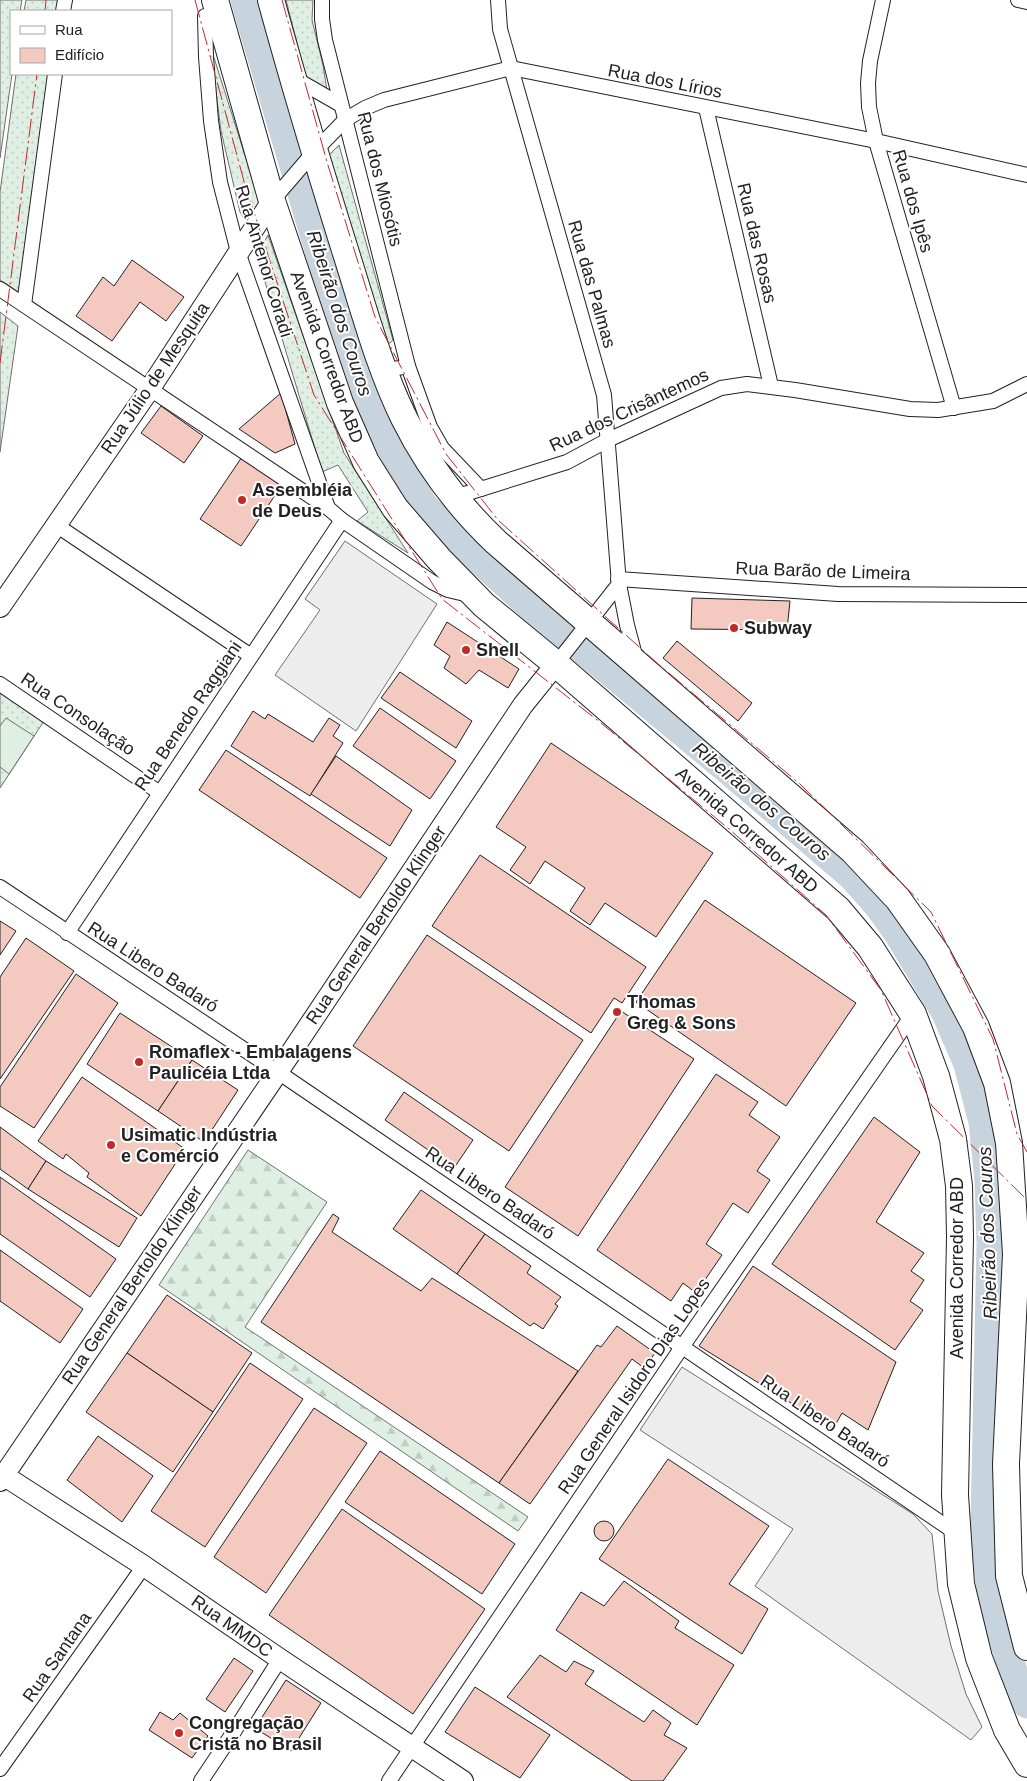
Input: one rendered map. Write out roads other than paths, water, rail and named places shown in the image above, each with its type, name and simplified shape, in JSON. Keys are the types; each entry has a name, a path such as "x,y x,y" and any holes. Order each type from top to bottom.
{"highway":[{"path":"271,0 292,78 308,158 396,368 404,418 425,456 474,522 585,627 638,666 853,851 892,892 937,954 976,1027 997,1083 1009,1143 1016,1254 1006,1464 1009,1576 1027,1647"},
{"name":"Avenida Corredor ABD","path":"210,8 277,195 340,403 366,462 395,508 438,559 476,597 559,660 838,909 870,947 913,1014 941,1094 953,1139 959,1186 960,1236 955,1495 956,1533 961,1584 979,1658 1007,1730 1027,1764"}],"street":[{"name":"Rua dos Miosótis","path":"322,0 325,40 345,120 396,368 442,448 481,489"},
{"name":"Rua das Palmas","path":"498,0 500,29 510,68 604,395 619,582 638,666"},
{"name":"Rua dos Ipês","path":"883,0 870,61 868,83 869,107 876,142 954,408"},
{"path":"1018,0 1027,2"},
{"name":"Rua Antenor Coradi","path":"210,8 206,57 211,122 220,182 238,252 328,508"},
{"name":"Rua dos Lírios","path":"308,158 345,120 365,108 384,100 510,68 876,142 1027,175"},
{"path":"24,305 55,75"},
{"path":"292,78 341,105"},
{"name":"Rua das Rosas","path":"706,108 771,386"},
{"name":"Rua Júlio de Mesquita","path":"0,607 149,390 277,195 308,158"},
{"path":"0,289 328,508 342,520 432,582 448,590 476,597"},
{"name":"Rua dos Crisântemos","path":"455,497 567,462 608,440 721,388 747,384 771,386 910,409 938,410 993,401 1027,384"},
{"name":"Rua Benedo Raggiani","path":"67,933 342,520"},
{"path":"56,526 251,656"},
{"path":"585,627 619,582"},
{"name":"Rua Barão de Limeira","path":"619,582 838,594 1027,596"},
{"name":"Rua General Bertoldo Klinger","path":"1,1476 278,1072 523,705 585,627"},
{"name":"Rua Consolação","path":"0,684 160,793"},
{"name":"Rua Libero Badaró","path":"0,887 278,1072 956,1533"},
{"name":"Rua General Isidoro Dias Lopes","path":"389,1781 682,1347 913,1014"},
{"name":"Rua MMDC","path":"1,1476 144,1566 463,1781"},
{"name":"Rua Santana","path":"0,1769 144,1566"},
{"path":"201,1781 280,1659"}],"waterway":[{"name":"Ribeirão dos Couros","path":"245,0 348,349 367,400 408,481 424,506 461,543 526,602 727,769 853,877 877,904 898,933 946,1013 968,1064 983,1122 989,1180 991,1243 986,1551 992,1600 1017,1685 1027,1704"}],"place":[{"name":"Assembléia de Deus","path":"242,500"},
{"name":"Subway","path":"734,628"},
{"name":"Shell","path":"466,650"},
{"name":"Thomas Greg & Sons","path":"617,1012"},
{"name":"Romaflex - Embalagens Paulicéia Ltda","path":"139,1062"},
{"name":"Usimatic Indústria e Comércio","path":"111,1145"},
{"name":"Congregação Cristã no Brasil","path":"179,1733"}]}
